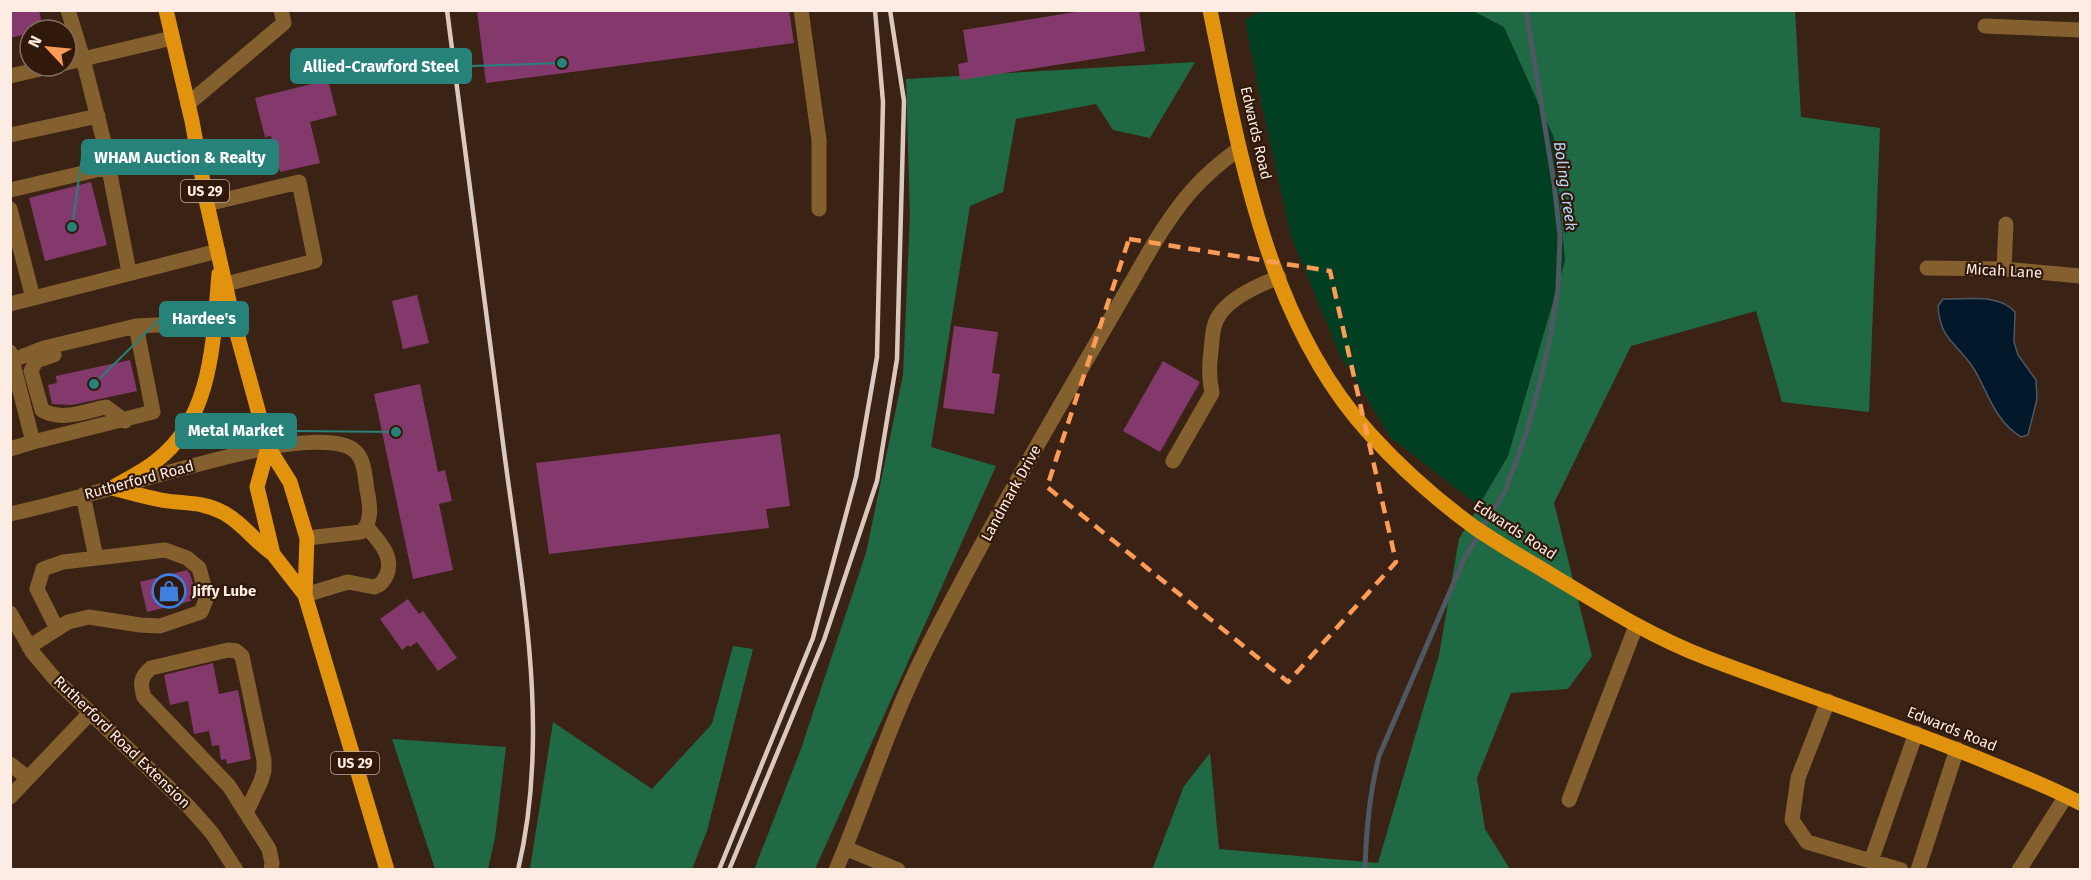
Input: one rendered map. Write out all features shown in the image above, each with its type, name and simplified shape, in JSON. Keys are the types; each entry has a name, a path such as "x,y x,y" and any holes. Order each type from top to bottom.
{"main road":[{"name":"US 29","path":"166,10 233,319 268,447 290,482 307,538 305,596 387,870"},
{"name":"Edwards Road","path":"1210,10 1239,149 1258,217 1279,277 1307,342 1326,375 1348,407 1392,458 1474,527 1636,626 1702,656 1957,749 2080,803"},
{"path":"112,488 156,461 183,434 196,412 204,389 215,322 219,255"},
{"name":"US 29","path":"268,447 257,488 273,554 305,596"},
{"path":"112,488 162,500 191,502 215,508 236,520 261,546 273,554"}],"street":[{"path":"68,10 98,116 129,272"},
{"path":"188,104 284,23 281,10"},
{"path":"801,10 819,140 819,209"},
{"path":"1985,26 2080,30"},
{"path":"78,60 172,38"},
{"path":"10,135 98,116"},
{"name":"Landmark Drive","path":"836,870 892,728 925,652 997,517 1176,207 1190,190 1239,149"},
{"path":"10,190 109,167"},
{"path":"207,204 299,182 315,261 226,284"},
{"path":"10,209 33,298"},
{"path":"2004,270 2006,224"},
{"path":"10,304 129,272 219,255"},
{"name":"Micah Lane","path":"1927,268 2004,270 2080,276"},
{"path":"1173,461 1212,393 1210,357 1214,325 1223,310 1248,290 1279,277"},
{"path":"33,442 12,356 136,326 233,319"},
{"path":"10,449 153,412 136,326"},
{"path":"60,345 55,354 36,361 31,371 42,410 52,416 60,417 106,407 125,421"},
{"name":"Rutherford Road","path":"10,514 268,447 332,442 355,451 361,460 368,496 367,527"},
{"path":"83,495 96,558"},
{"path":"305,596 348,582 374,587 383,582 389,567 387,553 367,527 361,532 307,538"},
{"path":"29,646 57,629 68,622 88,617 160,626 201,612 207,597 199,568 187,558 165,550 63,562 43,569 37,590 57,629"},
{"name":"Rutherford Road Extension","path":"10,613 29,646 55,679 189,807 212,833 236,870"},
{"path":"1569,800 1636,626"},
{"path":"246,813 264,771 264,760 242,656 236,651 228,650 151,668 143,675 140,686 144,697 229,786 246,813 269,849 271,870"},
{"path":"1828,701 1798,778 1792,820 1807,842 1901,870"},
{"path":"10,797 90,713"},
{"path":"1872,861 1916,733"},
{"path":"1918,870 1957,749"},
{"path":"10,764 28,778"},
{"path":"2019,870 2066,796"},
{"path":"845,848 898,870"}],"highlighted area":[{"path":"1129,239 1330,271 1396,562 1288,682 1047,487"}],"green space":[{"path":"1262,10 1473,10 1504,27 1554,138 1565,261 1508,456 1479,506 1391,438 1340,355 1291,236 1245,20"},
{"path":"1473,11 1795,11 1801,117 1880,128 1869,412 1782,402 1756,311 1631,346 1554,503 1592,656 1568,689 1511,693 1477,778 1485,829 1510,869 1152,870 1184,786 1210,753 1219,849 1378,863 1439,655 1459,539 1508,456 1565,261 1554,138 1504,27"},
{"path":"1195,62 1150,138 1113,130 1096,104 1016,119 1003,192 970,206 931,447 996,466 815,869 754,870 801,749 866,553 903,375 910,216 906,79"},
{"path":"733,646 753,649 707,831 692,869 530,869 553,722 652,789 712,724"},
{"path":"392,739 506,747 495,838 488,869 435,869"}],"water":[{"path":"1943,299 1991,300 2008,306 2015,312 2014,342 2018,355 2036,380 2037,399 2028,435 2021,437 2004,423 1974,369 1946,334 1939,318 1938,306"}],"building":[{"path":"10,10 39,10 41,18 18,18 18,36 10,38"},
{"path":"477,10 789,10 794,43 486,83"},
{"path":"1088,10 1139,10 1145,51 960,80 958,64 968,62 963,30"},
{"path":"328,80 337,115 310,122 320,163 280,172 271,136 265,137 255,98"},
{"path":"91,182 107,245 45,261 29,198"},
{"path":"417,295 429,343 403,349 392,301"},
{"path":"954,326 998,332 992,373 1000,374 994,414 943,408"},
{"path":"130,360 137,391 72,405 52,404 48,385 57,383 56,376"},
{"path":"1163,361 1200,382 1160,452 1123,431"},
{"path":"420,384 438,472 445,470 452,501 439,504 453,570 413,579 374,394"},
{"path":"780,434 790,506 766,509 769,528 549,554 536,463"},
{"name":"Jiffy Lube","path":"187,570 197,596 195,600 147,612 140,582"},
{"path":"408,599 419,614 423,611 457,658 438,671 417,642 402,650 380,619"},
{"path":"213,663 219,694 238,690 251,759 227,764 226,759 221,760 219,745 212,746 209,731 194,734 188,701 170,705 164,675"}],"waterway":[{"name":"Boling Creek","path":"1365,870 1369,813 1379,756 1464,559 1505,491 1526,434 1550,338 1558,289 1560,236 1554,183 1526,10"}],"railway":[{"path":"447,10 530,660 533,713 532,766 528,818 518,870"},
{"path":"719,870 813,638 856,477 877,357 883,102 875,10"},
{"path":"729,870 824,640 877,481 897,359 904,101 890,10"}],"place":[{"name":"Allied-Crawford Steel","path":"562,63"},
{"name":"WHAM Auction & Realty","path":"72,227"},
{"name":"Hardee's","path":"94,384"},
{"name":"Metal Market","path":"396,432"},
{"name":"Jiffy Lube","path":"169,591"}]}
